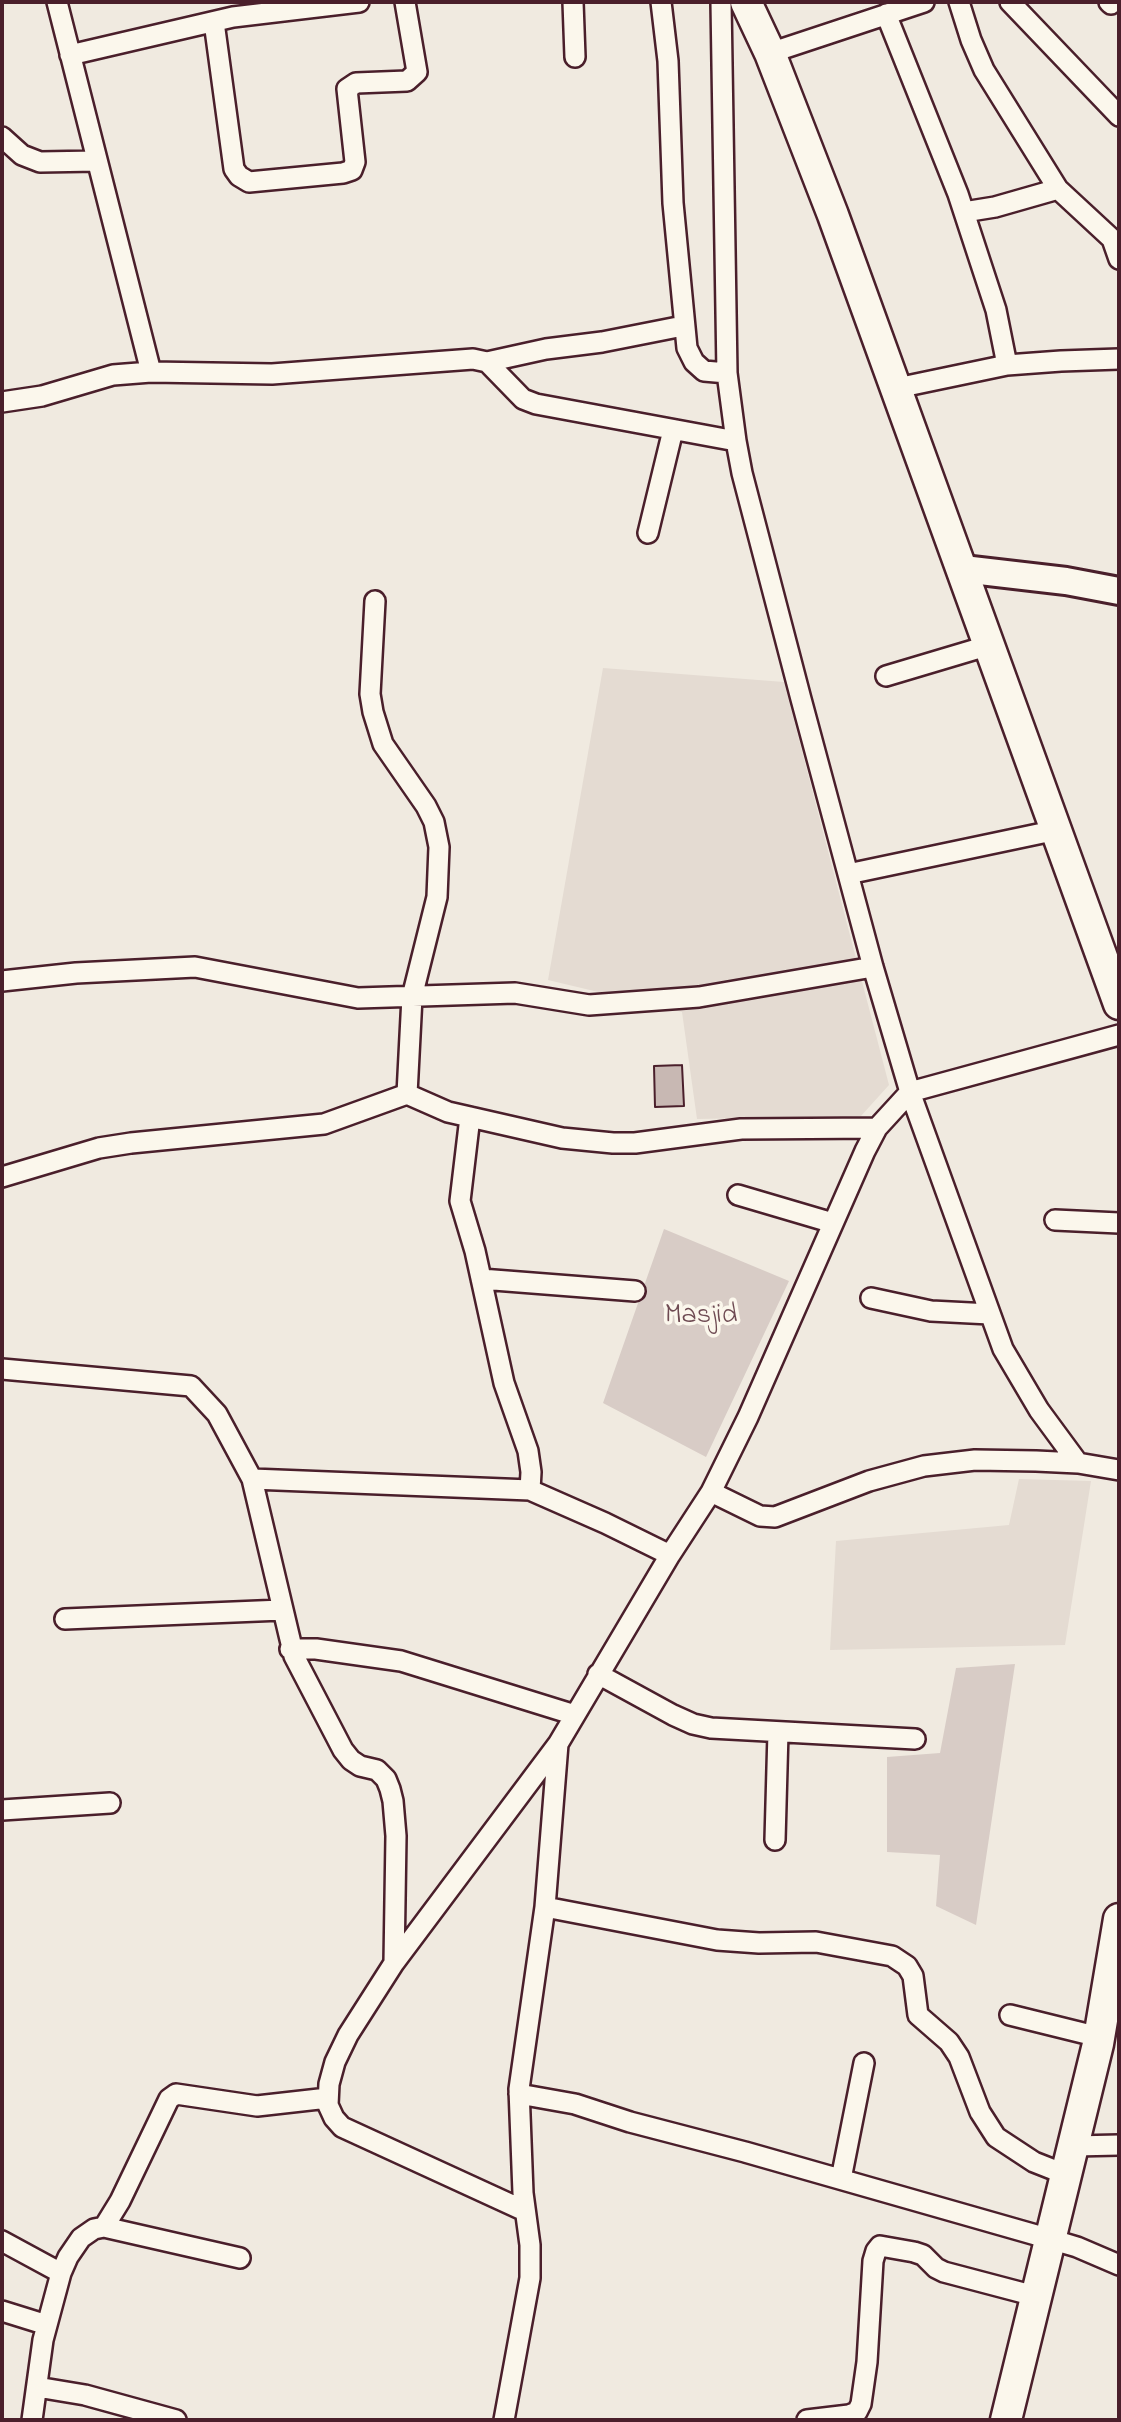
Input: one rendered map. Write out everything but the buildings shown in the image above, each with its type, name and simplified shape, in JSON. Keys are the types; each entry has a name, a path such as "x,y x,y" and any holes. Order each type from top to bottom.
{"main road":[{"path":"746,2 770,53 897,388 1119,1004"},
{"path":"1006,2420 1099,2037 1119,1919"}],"street":[{"path":"57,2 151,372"},
{"path":"70,55 233,18 359,2"},
{"path":"214,22 234,169 239,176 249,182 343,173 352,170 355,162 347,89 356,83 407,81 417,72 405,2"},
{"path":"573,2 575,57"},
{"path":"661,2 668,61 673,203 683,326 687,348 694,362 704,371 727,373"},
{"path":"721,2 727,373 742,472 873,967 910,1092 1003,1349 1018,1378 1078,1463"},
{"path":"770,53 924,2"},
{"path":"959,2 984,70 1058,189 1112,239 1119,259"},
{"path":"1010,2 1119,116"},
{"path":"886,14 964,212 996,310 1007,365"},
{"path":"2,136 22,155 40,162 97,161"},
{"path":"964,212 995,207 1058,189"},
{"path":"2,402 41,396 113,375 151,372 272,374 473,359 487,362 545,349 602,342 683,326"},
{"path":"897,388 1007,365 1061,360 1119,359"},
{"path":"487,362 523,398 536,404 736,441"},
{"path":"648,533 673,430"},
{"path":"963,569 1066,581 1119,591"},
{"path":"375,601 370,694 378,730 398,767 426,806 438,833 439,847 437,897 412,997 407,1094"},
{"path":"886,676 990,645"},
{"path":"848,874 1057,830"},
{"path":"2,981 76,973 195,967 358,998 515,993 589,1005 699,997 873,967"},
{"path":"526,2211 342,2127 334,2118 328,2098 335,2062 348,2035 394,1963 558,1744 670,1555 711,1492 748,1417 877,1128 910,1092 1119,1035"},
{"path":"2,1177 121,1145 324,1124 407,1094 448,1112 562,1138 612,1143 635,1143 741,1129 877,1128"},
{"path":"470,1117 460,1200 504,1383 528,1451 530,1490"},
{"path":"738,1195 833,1223"},
{"path":"1055,1220 1119,1223"},
{"path":"481,1279 635,1291"},
{"path":"871,1298 931,1311 990,1314"},
{"path":"2,1369 191,1386 218,1414 252,1479 290,1648 343,1750 360,1766 377,1770 386,1779 390,1789 396,1836 394,1963"},
{"path":"711,1492 760,1516 775,1517 869,1481 924,1466 975,1460 1078,1463 1119,1470"},
{"path":"252,1479 530,1490 670,1555"},
{"path":"65,1619 282,1610"},
{"path":"290,1648 401,1661 575,1715"},
{"path":"598,1674 693,1724 711,1728 915,1739"},
{"path":"775,1840 778,1732"},
{"path":"504,2420 530,2278 519,2094 545,1907 558,1744"},
{"path":"2,1810 110,1803"},
{"path":"545,1907 717,1940 759,1943 816,1942 892,1956 907,1966 913,1976 918,2015 949,2042 959,2057 980,2112 996,2137 1034,2162 1067,2175"},
{"path":"1010,2015 1099,2037"},
{"path":"841,2179 864,2063"},
{"path":"104,2227 120,2201 169,2099 176,2094 257,2106 328,2098"},
{"path":"519,2094 575,2104 630,2122 841,2179 1050,2239 1119,2264"},
{"path":"1074,2146 1119,2145"},
{"path":"32,2420 47,2325 61,2273 80,2238 93,2229 104,2227 240,2258"},
{"path":"2,2241 61,2273"},
{"path":"807,2420 849,2415 857,2412 861,2404 867,2362 873,2261 880,2246 923,2255 944,2272 1035,2296"},
{"path":"2,2311 47,2325"},
{"path":"37,2386 85,2395 176,2420"}],"shaded area":[{"path":"603,668 784,682 889,1085 861,1116 697,1119 682,1012 548,980"},
{"path":"1019,1479 1091,1481 1065,1645 830,1650 836,1541 1009,1525"}],"green space":[{"name":"Masjid","path":"664,1229 789,1281 706,1457 603,1403"},
{"path":"1015,1664 976,1925 936,1906 940,1855 887,1852 887,1757 940,1753 956,1668"}]}
